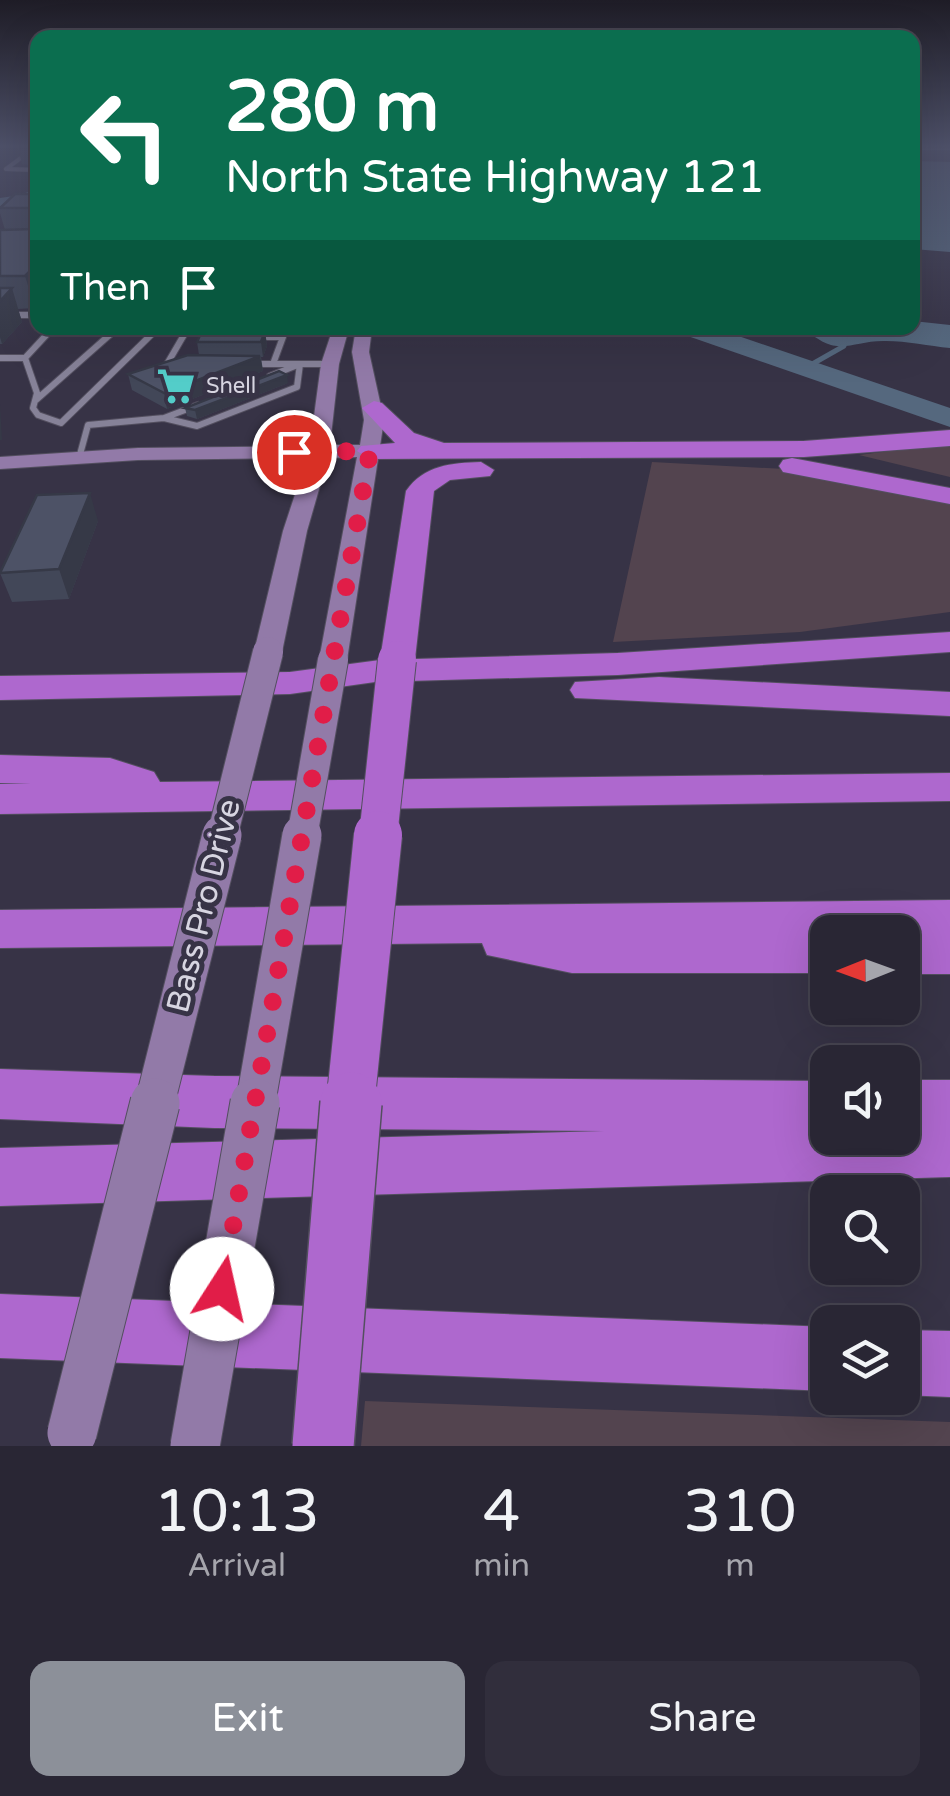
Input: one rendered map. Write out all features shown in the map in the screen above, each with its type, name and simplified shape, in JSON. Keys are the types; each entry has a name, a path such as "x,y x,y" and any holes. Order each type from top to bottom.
{"highway":[{"path":"374,408 382,420 405,438 465,451"},
{"path":"370,451 848,448 939,440"},
{"path":"323,1446 354,1062 396,660 424,482 452,472 589,464 622,452 816,469 950,496"},
{"path":"0,688 290,683 375,671 618,664 950,642"},
{"path":"290,683 368,693 660,689 950,704"},
{"path":"0,768 110,772 185,796"},
{"path":"0,800 950,787"},
{"path":"0,929 950,919"},
{"path":"408,925 572,952 810,954"},
{"path":"920,954 950,954"},
{"path":"0,1094 799,1123 950,1148"},
{"path":"920,1106 950,1106"},
{"path":"0,1177 799,1123"},
{"path":"0,1326 810,1359"},
{"path":"920,1363 950,1364"}],"main road":[{"name":"Bass Pro Drive","path":"70,1440 318,452 330,364 339,335"},
{"path":"195,1446 370,451 374,408 358,356 362,335"},
{"path":"240,453 297,434 325,412"},
{"path":"0,464 79,458 370,451"}],"street":[{"path":"0,315 30,315"}],"lane":[{"path":"0,358 25,358 46,335"},
{"path":"35,401 109,335"},
{"path":"61,423 151,335"},
{"path":"184,335 167,364 185,364"},
{"path":"199,335 203,336"},
{"path":"243,337 283,337 274,364"},
{"path":"25,358 37,393 34,408 38,415 61,423 88,425 164,418 215,398"},
{"path":"238,364 330,364"},
{"path":"266,378 300,364"},
{"path":"164,418 197,426 282,395 297,388 300,364"},
{"path":"79,458 88,425"}],"shaded area":[{"path":"950,443 950,477 859,455"},
{"path":"652,462 785,469 950,504 950,612 800,632 613,642"},
{"path":"365,1401 950,1422 950,1446 361,1446"}],"water":[{"path":"920,213 950,213 950,252 920,250"},
{"path":"920,322 950,325 950,348 886,341 836,346 812,335 920,335"}],"building":[{"path":"30,229 30,271 25,276 0,276 0,230"},
{"path":"0,288 12,288 0,301"},
{"path":"200,335 264,335 261,342 197,342"},
{"path":"188,355 260,356 164,393 128,374"},
{"path":"279,371 287,375 195,410 185,408"},
{"path":"90,493 59,569 0,573 37,495"}],"waterway":[{"path":"711,335 950,418"},
{"path":"807,367 844,346 845,335"}],"place":[{"name":"Shell","path":"176,386"}],"route":[{"path":"222,1289 370,451 294,452"}]}
